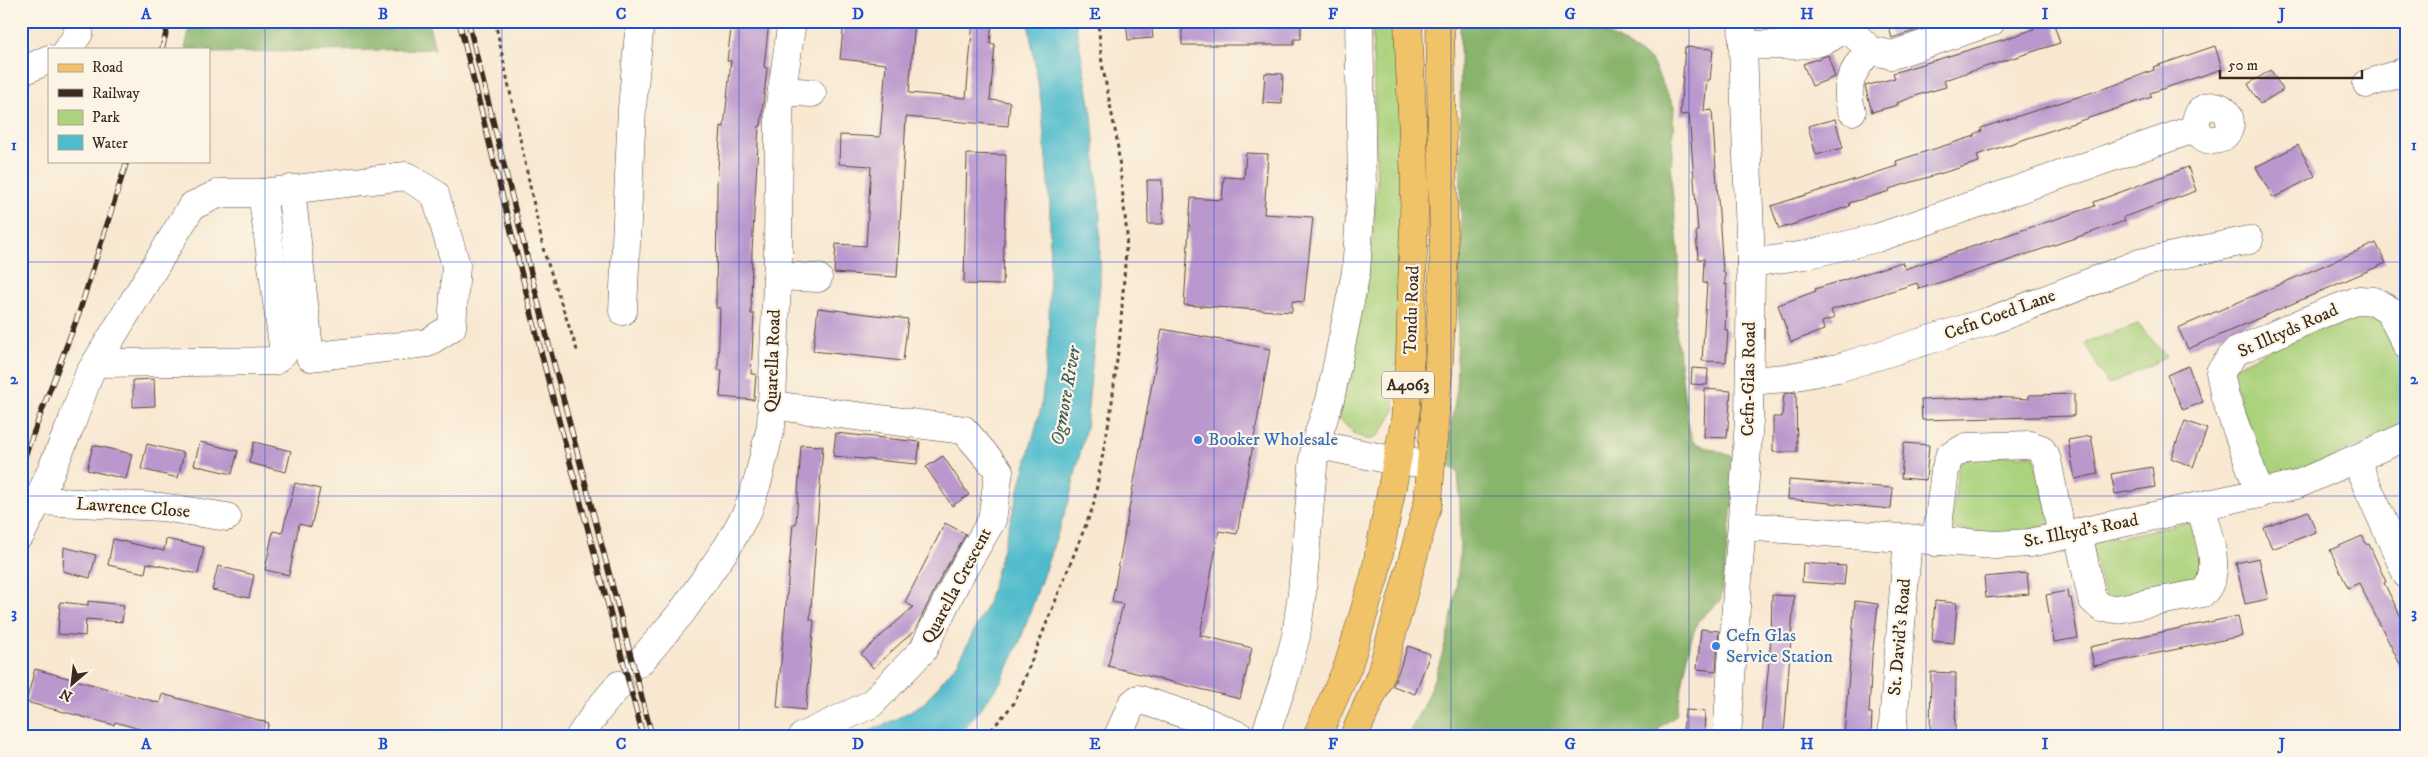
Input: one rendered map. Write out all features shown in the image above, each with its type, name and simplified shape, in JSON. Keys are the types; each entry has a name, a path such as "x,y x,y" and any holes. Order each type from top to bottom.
{"main road":[{"name":"Tondu Road","path":"1317,736 1348,666 1375,575 1405,420 1409,375 1415,183 1408,21"},
{"name":"Tondu Road","path":"1354,736 1381,674 1428,503 1444,256 1440,21"}],"street":[{"path":"69,48 78,33 76,21"},
{"path":"624,311 632,108 640,21"},
{"name":"Quarella Road","path":"640,663 709,575 748,510 758,480 771,426 777,276 779,111 792,21"},
{"path":"1264,736 1284,680 1296,636 1302,592 1315,444 1330,400 1349,312 1357,263 1362,185 1359,21"},
{"path":"1743,33 1813,43 1826,40 1848,23 1870,50 1892,55 1991,22"},
{"name":"Cefn-Glas Road","path":"1727,736 1750,420 1751,263 1743,33"},
{"path":"1852,111 1848,99 1848,85 1860,61 1870,50"},
{"path":"21,72 48,59"},
{"path":"2367,84 2407,71"},
{"path":"782,92 812,93"},
{"path":"1751,263 1805,255 1877,238 2197,128"},
{"path":"21,534 38,501 72,422 92,368 192,206 220,193 262,193 291,189 406,176 435,194 456,265 452,327 427,343 310,357 291,189"},
{"path":"92,368 274,361 284,352 262,193"},
{"name":"Cefn Coed Lane","path":"1750,381 1786,378 1838,368 1990,321 2140,263 2248,240"},
{"path":"777,276 818,278"},
{"name":"St Illtyds Road","path":"2260,494 2225,396 2220,372 2235,352 2324,313 2359,300 2374,300 2389,310 2407,346"},
{"name":"Quarella Crescent","path":"772,405 964,430 999,471 992,520 956,582 923,650 871,704 803,736"},
{"name":"St. Illtyd's Road","path":"1742,526 1908,538 1936,542 1995,545 2030,542 2260,494 2296,484 2407,436"},
{"path":"1315,444 1397,460 1432,464"},
{"path":"1936,542 1945,470 1949,457 1966,447 2030,445 2041,450 2047,460 2092,599 2102,608 2117,608 2203,593 2210,586 2213,575 2207,533 2200,507"},
{"path":"2355,459 2407,575"},
{"name":"Lawrence Close","path":"38,501 162,507 226,517"},
{"name":"St. David's Road","path":"1892,736 1908,538"},
{"path":"580,736 619,685"},
{"path":"1118,736 1132,704 1138,699 1203,720 1240,736"}],"path":[{"path":"495,21 544,252 578,353"},
{"path":"986,736 1015,702 1093,507 1111,410 1120,335 1127,235 1117,140 1102,64 1098,21"}],"green space":[{"path":"191,21 428,21 435,49 210,53 210,48 185,48"},
{"path":"1372,21 1398,21 1402,255 1394,412 1380,434 1370,440 1356,435 1338,418 1371,253 1377,185"},
{"path":"1460,21 1592,21 1599,28 1651,60 1674,107 1671,178 1679,255 1676,332 1688,424 1693,442 1734,457 1736,473 1721,600 1698,621 1691,640 1676,716 1660,727 1657,736 1407,736 1436,674 1446,641 1458,574 1460,506 1458,472 1445,464 1456,395 1461,225"},
{"path":"2354,308 2387,321 2407,368 2407,425 2273,482 2265,479 2230,369"},
{"path":"2138,324 2167,357 2108,385 2085,343"},
{"path":"2034,455 2052,524 2012,534 1951,529 1959,458"},
{"path":"2195,521 2204,580 2106,600 2090,543"}],"water":[{"name":"Ogmore River","path":"1028,21 1075,21 1092,115 1100,213 1100,285 1086,427 1069,501 1020,641 1001,682 963,731 958,736 859,736 896,719 924,703 959,661 988,603 1041,408 1049,334 1050,205 1041,102"}],"building":[{"path":"732,21 769,21 764,67 767,68 761,126 759,126 752,251 751,314 754,314 751,374 756,374 754,400 720,397 722,370 718,370 720,308 716,308 717,184 721,126 724,127 731,61 727,61"},
{"path":"844,21 915,21 909,93 966,98 973,21 992,21 990,44 995,44 990,100 1010,102 1008,126 906,117 897,277 834,273 836,244 866,246 871,166 839,164 840,135 880,137 886,64 840,59"},
{"path":"1126,21 1151,21 1153,38 1128,40"},
{"path":"1182,21 1301,21 1301,39 1294,39 1294,45 1182,45"},
{"path":"1887,21 1938,21 1939,23 1892,38"},
{"path":"2053,21 2060,43 1944,80 1946,87 1897,103 1898,105 1872,112 1865,86 1895,78 1893,73 2034,29 2033,25"},
{"path":"2215,46 2222,69 2150,93 2152,97 1977,155 1979,162 1889,189 1890,191 1849,203 1850,206 1779,229 1771,206 1897,166 1896,161 1975,136 1975,134 1982,131 1981,128 2112,86 2154,70 2153,67"},
{"path":"1685,47 1713,49 1704,111 1712,110 1723,272 1725,272 1725,285 1727,284 1725,330 1728,330 1726,362 1702,361 1707,283 1703,283 1704,259 1698,259 1696,231 1698,231 1689,114 1680,115"},
{"path":"1828,55 1835,77 1812,86 1803,64"},
{"path":"2271,70 2283,90 2260,104 2248,84"},
{"path":"1265,73 1283,74 1282,104 1263,103"},
{"path":"1835,119 1843,148 1816,155 1808,126"},
{"path":"2298,145 2315,176 2273,198 2256,167"},
{"path":"1246,153 1268,154 1264,214 1313,217 1304,302 1292,301 1292,312 1184,305 1191,198 1222,200 1224,177 1244,178"},
{"path":"967,154 1006,155 1003,285 964,284"},
{"path":"2188,167 2196,191 2124,217 2125,221 1995,265 1919,289 1917,283 1831,310 1834,318 1822,322 1824,330 1791,342 1778,305 1816,291 1815,289 1902,262 1905,269 2095,206 2094,202"},
{"path":"1147,180 1162,180 1163,224 1148,224"},
{"path":"2376,243 2386,263 2188,349 2178,328"},
{"path":"818,308 908,319 903,361 813,351"},
{"name":"Booker Wholesale","path":"1162,329 1270,349 1237,534 1219,531 1200,635 1252,648 1240,699 1108,666 1123,604 1112,602"},
{"path":"2188,366 2203,402 2183,410 2167,375"},
{"path":"1692,368 1708,369 1707,385 1691,384"},
{"path":"154,379 155,406 133,407 133,380"},
{"path":"1705,389 1731,391 1727,438 1704,437"},
{"path":"1796,392 1797,452 1773,452 1773,417 1782,417 1784,394"},
{"path":"2074,394 2074,416 1922,420 1921,400 1994,397 2029,399 2029,395"},
{"path":"2185,421 2207,429 2193,467 2171,458"},
{"path":"836,433 920,442 917,464 833,456"},
{"path":"2091,436 2098,474 2075,479 2068,440"},
{"path":"200,442 238,451 232,474 194,465"},
{"path":"254,442 291,451 286,472 249,463"},
{"path":"1904,443 1929,445 1926,480 1901,478"},
{"path":"147,444 184,453 178,478 141,469"},
{"path":"93,445 132,454 126,479 87,470"},
{"path":"801,445 823,446 810,620 814,620 806,710 777,707 793,524 796,524"},
{"path":"943,456 969,495 952,506 926,467"},
{"path":"2152,467 2155,487 2115,494 2111,474"},
{"path":"1789,480 1893,488 1891,509 1788,499"},
{"path":"295,483 320,489 311,527 299,524 289,575 265,570 273,531 282,533"},
{"path":"2308,511 2316,532 2272,549 2264,528"},
{"path":"945,523 966,534 942,575 915,630 873,668 861,654 913,607 905,602"},
{"path":"2362,536 2367,545 2369,544 2386,582 2384,583 2407,629 2407,678 2359,583 2348,588 2330,550"},
{"path":"113,539 164,551 166,539 204,547 198,574 147,563 145,573 108,565"},
{"path":"64,547 96,555 90,578 63,571"},
{"path":"2259,558 2268,599 2245,604 2236,563"},
{"path":"1803,563 1846,566 1844,585 1802,582"},
{"path":"218,566 254,575 249,598 212,590"},
{"path":"2027,573 2029,594 1986,598 1984,577"},
{"path":"2067,591 2068,598 2071,598 2078,638 2054,642 2046,595"},
{"path":"1772,595 1794,596 1784,736 1762,736 1771,640"},
{"path":"88,601 124,605 122,622 86,619 85,636 58,634 60,602 88,605"},
{"path":"1855,601 1878,604 1872,657 1869,713 1872,713 1871,736 1844,736"},
{"path":"1935,601 1957,603 1954,643 1932,641"},
{"path":"2238,616 2242,636 2094,666 2090,647"},
{"path":"1701,629 1719,631 1716,671 1697,669"},
{"path":"1408,646 1430,654 1415,694 1393,686"},
{"path":"35,669 160,703 162,694 269,723 265,736 164,736 115,722 114,725 26,702"},
{"path":"1931,672 1956,673 1955,736 1930,736"},
{"path":"1685,710 1705,711 1704,736 1683,736"}],"railway":[{"path":"162,48 169,21"},
{"path":"459,21 546,372 643,736"},
{"path":"468,21 549,345 652,736"},
{"path":"21,466 79,313 127,162"}],"place":[{"name":"Booker Wholesale","path":"1198,440"},
{"name":"Cefn Glas Service Station","path":"1716,646"}]}
